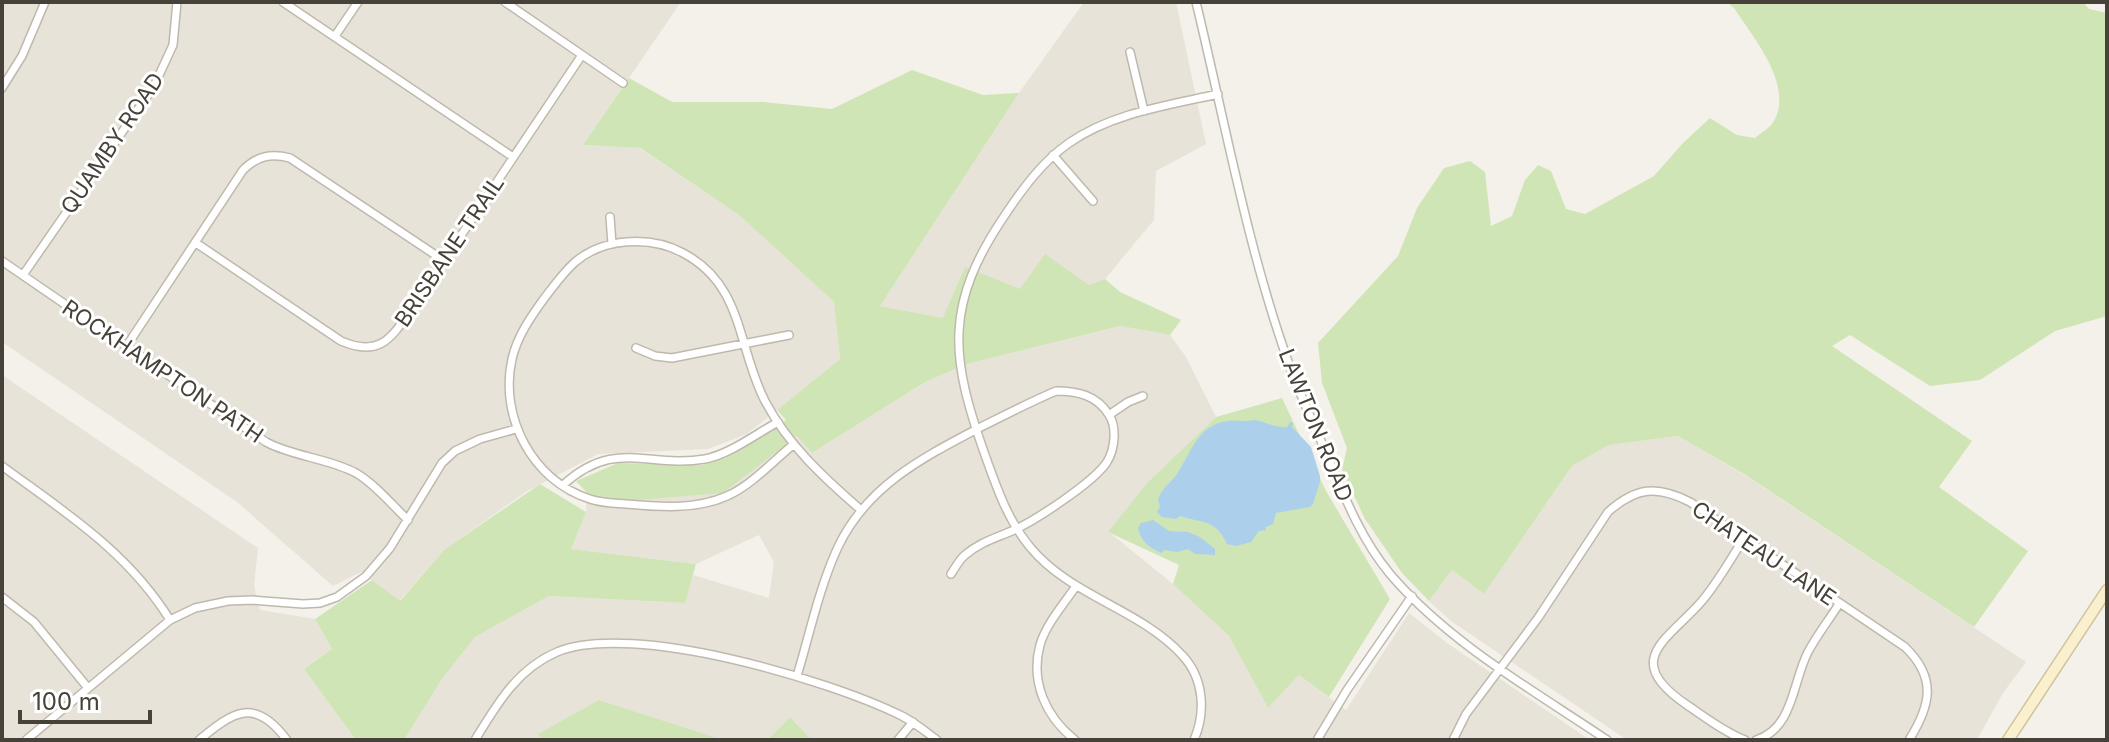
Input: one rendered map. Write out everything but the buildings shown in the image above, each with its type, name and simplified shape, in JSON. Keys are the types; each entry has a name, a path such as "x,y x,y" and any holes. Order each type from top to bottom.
{"street":[{"path":"2,88 22,56 45,2"},
{"name":"QUAMBY ROAD","path":"23,275 154,86 173,45 177,2"},
{"path":"283,2 513,157"},
{"path":"335,36 358,2"},
{"path":"505,2 623,83"},
{"name":"LAWTON ROAD","path":"1196,2 1254,246 1290,366 1357,524 1371,549 1412,596 1444,625 1607,740"},
{"path":"1130,52 1144,111"},
{"name":"BRISBANE TRAIL","path":"196,243 341,341 363,349 387,341 582,55"},
{"path":"1194,740 1201,719 1202,699 1191,667 1182,655 1150,630 1049,567 1016,529 1003,505 976,430 959,365 962,307 972,273 986,243 1016,199 1053,155 1092,130 1144,111 1218,94"},
{"path":"1053,155 1093,201"},
{"path":"126,347 243,170 251,162 266,156 290,158 443,260"},
{"path":"610,217 612,244"},
{"path":"794,444 747,483 711,502 690,506 600,502 586,498 563,485 536,462 516,429 509,387 512,358 521,334 560,276 585,255 612,244 638,242 680,251 701,264 727,294 761,392 778,422 825,479 861,510"},
{"name":"ROCKHAMPTON PATH","path":"2,261 266,442 282,451 346,468 360,475 408,520"},
{"path":"636,348 655,356 672,358 789,335"},
{"path":"797,676 838,548 861,510 878,490 907,467 1056,391 1076,391 1089,397 1109,415 1114,429 1109,460 1099,472 1016,529 987,540 962,557 951,574"},
{"path":"1109,415 1143,396"},
{"path":"563,485 573,476 607,459 633,456 709,458 778,422"},
{"path":"26,740 170,620 195,608 252,600 320,603 337,597 366,576 408,520 442,463 455,451 480,439 516,429"},
{"path":"2,466 120,556 143,581 170,620"},
{"name":"CHATEAU LANE","path":"1456,739 1466,714 1538,618 1608,512 1621,501 1647,490 1674,494 1905,647 1918,660 1927,682 1928,696 1926,711 1909,740"},
{"path":"1744,538 1707,595 1656,648 1653,661 1656,675 1671,694 1732,735 1745,740"},
{"path":"1075,740 1045,706 1037,666 1041,644 1049,627 1076,586"},
{"path":"2008,740 2107,590"},
{"path":"1317,740 1347,690 1412,596"},
{"path":"2,597 34,622 88,688"},
{"path":"1756,740 1780,726 1809,649 1839,604"},
{"path":"475,740 517,679 533,665 557,652 580,645 665,648 749,663 865,699 913,722 937,740"},
{"path":"199,740 226,717 243,713 268,719 287,740"},
{"path":"898,740 913,722"}],"shaded area":[{"path":"2,2 681,2 583,145 639,148 739,215 834,302 840,359 747,434 708,449 598,454 527,491 444,550 399,601 361,572 333,586 237,502 2,342"},
{"path":"1084,2 1176,2 1206,144 1156,171 1154,220 1105,279 1089,285 1020,289 943,318 880,306 1019,93"},
{"path":"1122,326 1170,335 1186,357 1216,417 1148,482 1109,532 1173,584 1229,636 1268,708 1299,675 1346,710 1409,613 1447,643 1590,740 808,740 810,738 790,717 767,740 724,740 599,700 539,734 543,740 404,740 442,679 475,637 549,596 684,603 693,575 769,598 774,562 759,535 696,564 571,549 586,512 587,493 625,501 762,462 798,436 812,453 925,382 970,363"},
{"path":"2,375 258,548 254,586 260,610 315,619 332,649 304,669 356,740 2,740"},
{"path":"1678,436 1743,474 2026,662 2003,693 1977,740 1627,740 1451,621 1429,601 1452,570 1484,594 1572,466 1609,445"}],"green space":[{"path":"1727,2 2083,2 2089,9 2107,13 2107,316 2055,331 1980,380 1930,386 1850,335 1832,346 1972,441 1939,487 2028,551 1974,627 1744,474 1678,436 1609,445 1572,466 1484,594 1452,570 1429,601 1402,573 1365,519 1342,470 1347,448 1322,383 1318,343 1398,256 1417,208 1444,168 1470,161 1485,172 1491,226 1512,216 1525,180 1538,165 1551,171 1566,209 1585,214 1654,176 1710,118 1737,135 1755,138 1774,121 1779,107 1779,92 1769,62"},
{"path":"912,70 983,95 1019,93 880,306 943,318 965,267 1020,289 1045,254 1089,285 1105,279 1120,292 1181,320 1170,335 1121,326 970,363 925,382 812,453 797,436 723,493 625,501 587,493 576,481 618,463 704,465 769,433 786,420 777,410 840,359 834,302 739,215 640,148 583,145 629,78 672,102 763,102 832,109"},
{"path":"1282,398 1326,491 1390,599 1329,697 1299,675 1268,708 1229,636 1173,584 1179,565 1108,532 1148,482 1216,417"},
{"path":"540,484 586,512 571,549 696,564 685,603 549,596 475,637 442,679 404,740 356,740 304,669 332,649 315,619 372,580 400,601 444,550"},
{"path":"599,700 724,740 543,740 538,734"},
{"path":"790,717 810,738 808,740 767,740"}],"water":[{"path":"1254,420 1283,427 1293,423 1292,427 1311,447 1320,482 1310,507 1276,513 1273,524 1266,530 1259,531 1251,542 1236,546 1227,544 1218,530 1208,523 1180,516 1176,519 1162,517 1157,512 1162,492 1202,434 1228,421"},
{"path":"1153,520 1169,531 1188,532 1200,537 1215,549 1215,555 1195,554 1188,549 1157,551 1143,540 1138,528 1141,523"}]}
